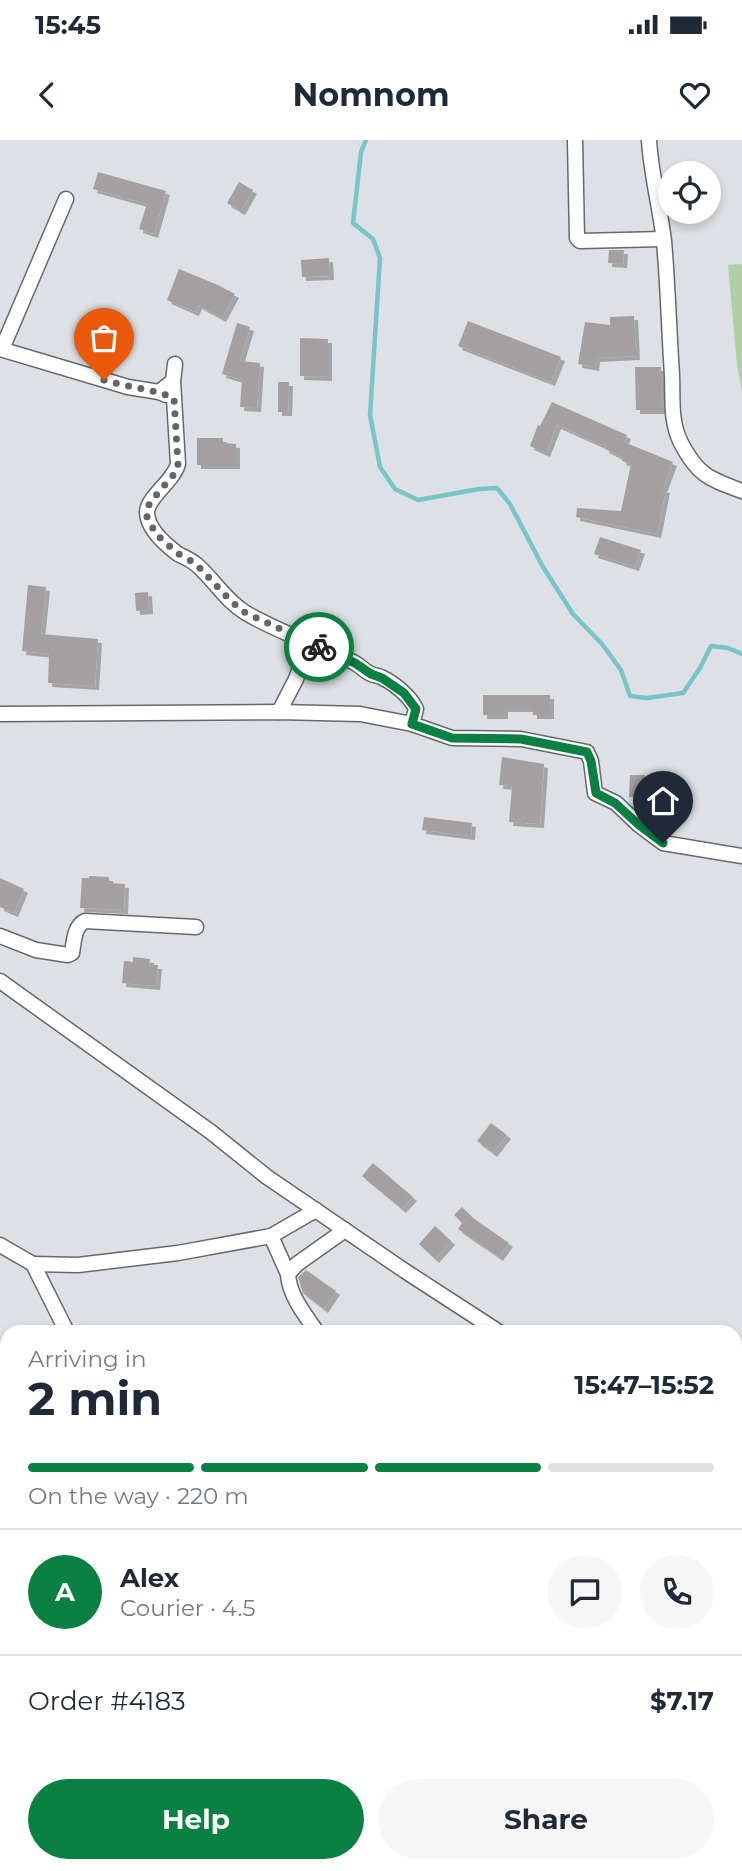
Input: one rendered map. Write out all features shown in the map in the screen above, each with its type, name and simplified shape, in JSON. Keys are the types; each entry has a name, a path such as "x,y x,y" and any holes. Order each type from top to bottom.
{"street":[{"path":"575,140 577,238 580,241 663,239"},
{"path":"649,140 663,239 672,417 680,442 705,476 742,491"},
{"path":"66,199 1,349 174,398"},
{"path":"175,364 173,382 178,464 175,473 147,508 147,517 156,534 177,553 195,563 244,612 355,663 404,693 416,709 412,724"},
{"path":"159,392 173,382"},
{"path":"279,712 296,679 309,643"},
{"path":"0,714 360,714 412,724 452,738 521,739 587,752 596,793 615,803 663,843 742,856"},
{"path":"0,936 36,950 68,955 72,953 77,927 85,921 196,927"},
{"path":"0,981 211,1132 267,1177 488,1325"},
{"path":"0,1245 33,1264 78,1265 178,1253 271,1236 316,1210"},
{"path":"288,1274 297,1264 345,1230"},
{"path":"271,1236 288,1274 288,1283 312,1325"},
{"path":"33,1264 64,1325"}],"green space":[{"path":"742,264 742,392 728,265"}],"building":[{"path":"98,172 166,191 154,234 139,229 147,204 93,189"},
{"path":"239,182 253,190 241,211 227,203"},
{"path":"609,250 624,250 623,264 608,263"},
{"path":"329,258 330,276 302,277 301,260"},
{"path":"179,269 235,294 222,318 198,305 195,312 167,300"},
{"path":"634,316 636,356 596,358 595,367 578,364 585,322 610,325 610,317"},
{"path":"468,321 561,357 551,382 458,346"},
{"path":"237,323 250,327 240,361 260,363 257,408 240,407 242,380 222,374"},
{"path":"300,338 328,339 328,377 300,376"},
{"path":"635,367 661,367 661,410 636,410"},
{"path":"278,382 289,382 288,412 278,412"},
{"path":"552,402 627,435 624,442 673,462 663,489 666,489 657,534 576,517 577,508 621,511 631,464 622,461 623,458 605,449 606,447 557,425 546,453 530,446 538,425 540,426"},
{"path":"197,438 223,438 223,443 236,444 236,465 197,465"},
{"path":"600,537 641,550 635,567 594,554"},
{"path":"28,585 46,587 41,634 98,639 95,686 48,683 49,654 22,651"},
{"path":"148,592 149,610 136,611 135,593"},
{"path":"483,695 550,695 550,715 533,715 533,708 504,708 504,715 483,715"},
{"path":"502,757 544,764 540,824 509,822 512,786 499,785"},
{"path":"630,775 645,775 644,797 629,797"},
{"path":"424,817 472,823 471,836 422,830"},
{"path":"109,877 109,883 125,884 124,910 80,908 82,878"},
{"path":"0,878 24,889 14,913 0,907"},
{"path":"133,957 150,959 149,965 158,965 156,986 122,983 124,961 133,962"},
{"path":"491,1123 507,1135 493,1153 477,1141"},
{"path":"373,1163 413,1197 402,1209 362,1176"},
{"path":"462,1207 509,1243 499,1257 458,1229 462,1223 454,1215"},
{"path":"435,1226 451,1241 435,1259 419,1244"},
{"path":"306,1270 336,1291 324,1309 303,1293 298,1277"}],"waterway":[{"path":"366,140 361,152 353,223 373,239 380,258 370,415 380,467 395,489 418,500 497,488 510,504 543,567 573,614 602,644 621,670 630,696 647,698 683,693 711,646 728,648 742,654"}],"way so far":[{"path":"104,380 174,398 178,464 175,473 147,508 147,517 156,534 177,553 195,563 244,612 319,647"}],"route":[{"path":"319,647 355,663 404,693 416,709 412,724 452,738 521,739 587,752 596,793 615,803 663,843"}]}
